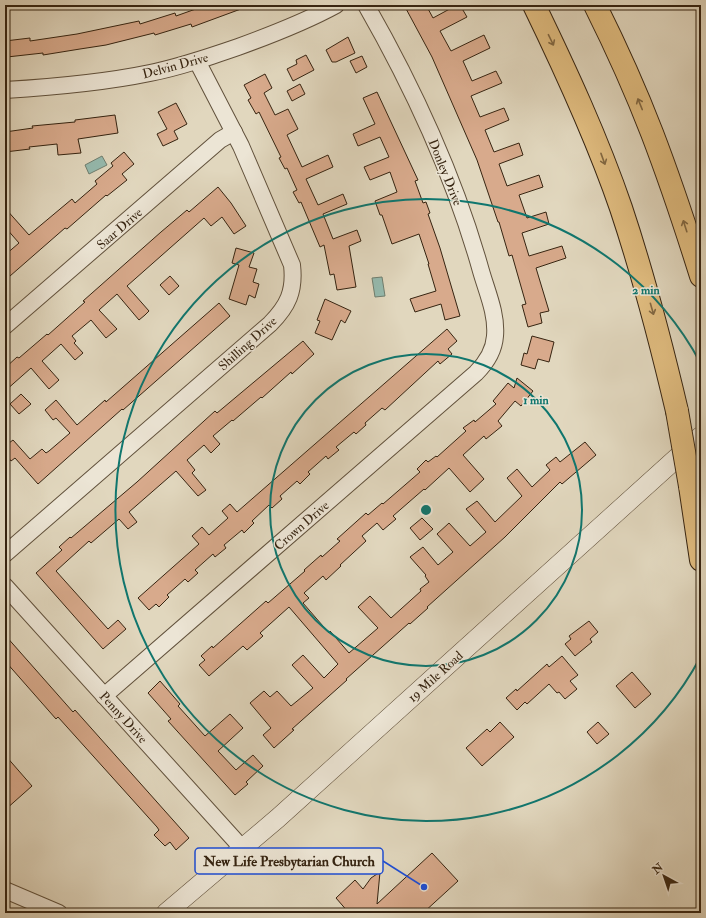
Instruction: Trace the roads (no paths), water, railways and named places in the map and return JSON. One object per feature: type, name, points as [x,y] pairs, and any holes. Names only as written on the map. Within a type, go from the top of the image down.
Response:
[{"type":"highway","points":[[534,5],[596,140],[640,268],[655,320],[677,411],[701,560]]},
{"type":"highway","points":[[595,5],[631,82],[651,132],[671,184],[701,276]]},
{"type":"street","name":"Delvin Drive","points":[[5,90],[105,81],[151,73],[197,61],[275,33],[336,5]]},
{"type":"street","name":"Donley Drive","points":[[366,5],[388,44],[414,96],[456,195],[476,254],[494,318],[495,336],[492,350]]},
{"type":"street","name":"Shilling Drive","points":[[5,554],[270,324],[280,314],[286,304],[294,280],[292,265],[284,243],[234,132],[197,61]]},
{"type":"street","name":"Saar Drive","points":[[5,326],[214,145],[234,132]]},
{"type":"street","name":"Crown Drive","points":[[104,696],[476,373],[488,358],[492,350]]},
{"type":"street","name":"19 Mile Road","points":[[166,913],[278,818],[701,436]]},
{"type":"street","name":"Penny Drive","points":[[5,586],[242,848]]},
{"type":"street","points":[[5,890],[59,913]]},
{"type":"water","points":[[102,156],[107,165],[89,174],[85,165]]},
{"type":"water","points":[[382,277],[385,296],[375,297],[372,278]]},
{"type":"place","name":"New Life Presbytarian Church","points":[[424,887]]}]
